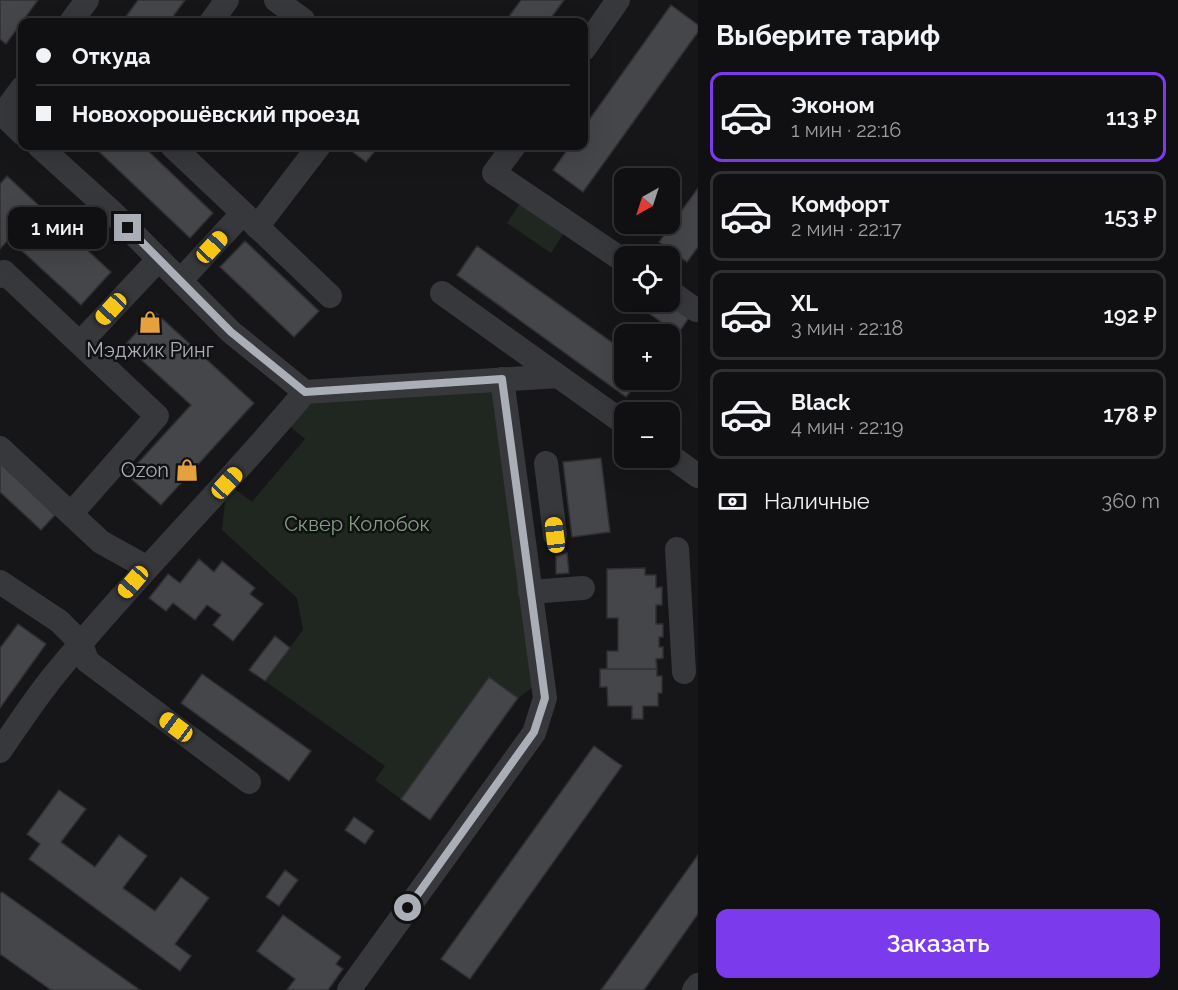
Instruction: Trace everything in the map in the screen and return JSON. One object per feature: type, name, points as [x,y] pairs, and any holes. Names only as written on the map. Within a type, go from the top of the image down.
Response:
[{"type":"street","points":[[74,18],[87,0]]},
{"type":"street","points":[[214,18],[227,0]]},
{"type":"street","points":[[276,0],[300,18]]},
{"type":"street","points":[[588,43],[618,0]]},
{"type":"street","points":[[18,93],[1,113],[18,129]]},
{"type":"street","points":[[43,150],[113,213],[231,332],[305,392],[558,376]]},
{"type":"street","points":[[176,150],[330,296]]},
{"type":"street","points":[[181,280],[250,220],[315,150]]},
{"type":"street","points":[[511,150],[494,173],[614,254]]},
{"type":"street","points":[[80,343],[159,259]]},
{"type":"street","points":[[0,276],[4,272],[157,416],[71,514]]},
{"type":"street","points":[[442,293],[614,416]]},
{"type":"street","points":[[680,298],[697,309]]},
{"type":"street","points":[[349,990],[534,732],[545,698],[502,379]]},
{"type":"street","points":[[0,751],[54,675],[81,643],[146,567],[241,468],[305,392]]},
{"type":"street","points":[[0,448],[101,542],[146,567]]},
{"type":"street","points":[[546,463],[555,535]]},
{"type":"street","points":[[680,463],[698,476]]},
{"type":"street","points":[[519,504],[551,501]]},
{"type":"street","points":[[677,549],[684,672]]},
{"type":"street","points":[[0,582],[59,621],[81,643],[87,661],[249,782]]},
{"type":"street","points":[[530,592],[583,588]]},
{"type":"street","points":[[694,990],[698,985]]},
{"type":"green space","points":[[522,200],[566,230],[551,253],[507,223]]},
{"type":"green space","name":"Сквер Колобок","points":[[502,379],[532,688],[518,698],[488,677],[401,799],[375,780],[385,766],[265,681],[303,630],[297,598],[222,530],[227,483],[252,502],[305,439],[282,420],[305,392]]},
{"type":"building","points":[[0,0],[38,0],[25,18],[18,18],[18,28],[6,44],[0,39]]},
{"type":"building","points":[[138,0],[185,0],[172,18],[125,18]]},
{"type":"building","points":[[521,0],[564,0],[551,18],[508,18]]},
{"type":"building","points":[[671,5],[698,25],[698,32],[583,192],[553,170],[567,150],[588,150],[588,121]]},
{"type":"building","points":[[97,150],[147,150],[213,213],[190,238]]},
{"type":"building","points":[[350,150],[376,150],[366,162]]},
{"type":"building","points":[[7,176],[111,272],[81,305],[9,239],[0,249],[0,184]]},
{"type":"building","points":[[698,188],[698,247],[687,262],[680,257],[680,246],[665,246],[659,242],[665,234],[680,234],[680,213]]},
{"type":"building","points":[[245,241],[319,311],[294,337],[220,267]]},
{"type":"building","points":[[477,246],[614,344],[614,388],[457,275]]},
{"type":"building","points":[[680,309],[690,316],[680,331],[680,324],[664,324],[647,312],[680,312]]},
{"type":"building","points":[[155,312],[254,403],[161,505],[127,475],[191,405],[125,345]]},
{"type":"building","points":[[616,390],[631,390],[626,397]]},
{"type":"building","points":[[601,458],[610,532],[572,537],[563,462]]},
{"type":"building","points":[[0,463],[55,515],[41,530],[0,492]]},
{"type":"building","points":[[567,553],[569,573],[556,574],[556,556]]},
{"type":"building","points":[[199,559],[214,572],[222,561],[255,588],[250,594],[263,604],[233,641],[213,625],[221,615],[207,605],[195,620],[173,603],[166,611],[149,598],[168,574],[180,583]]},
{"type":"building","points":[[645,568],[645,575],[656,575],[656,588],[662,587],[662,605],[656,605],[656,624],[663,624],[663,637],[659,637],[659,647],[663,647],[663,658],[656,659],[657,676],[662,676],[662,693],[658,693],[658,706],[643,706],[643,719],[632,719],[632,706],[608,706],[607,687],[600,687],[600,669],[607,669],[607,651],[618,651],[618,618],[607,618],[607,569]]},
{"type":"building","points":[[645,568],[645,575],[656,575],[656,588],[662,587],[662,605],[656,605],[656,624],[663,624],[663,637],[659,637],[659,647],[663,647],[663,658],[656,659],[657,669],[607,669],[607,651],[618,651],[618,618],[607,618],[607,569]]},
{"type":"building","points":[[18,624],[46,644],[0,708],[0,648]]},
{"type":"building","points":[[275,636],[290,648],[265,681],[249,670]]},
{"type":"building","points":[[600,669],[657,669],[657,676],[662,676],[662,693],[658,693],[658,706],[643,706],[643,719],[632,719],[632,706],[608,706],[607,687],[600,687]]},
{"type":"building","points":[[202,674],[311,751],[289,781],[181,703]]},
{"type":"building","points":[[489,677],[518,698],[430,820],[401,799]]},
{"type":"building","points":[[594,746],[622,766],[470,979],[441,959]]},
{"type":"building","points":[[59,790],[86,809],[61,842],[95,867],[119,835],[147,856],[123,888],[155,911],[181,877],[209,898],[175,944],[191,956],[180,971],[29,859],[40,844],[27,834]]},
{"type":"building","points":[[354,817],[374,831],[365,844],[345,830]]},
{"type":"building","points":[[698,855],[698,914],[667,958],[644,990],[601,990]]},
{"type":"building","points":[[285,870],[298,880],[279,906],[266,897]]},
{"type":"building","points":[[2,892],[140,990],[51,990],[0,954],[0,894]]},
{"type":"building","points":[[283,915],[341,957],[336,964],[343,969],[328,990],[287,990],[295,979],[257,951]]},
{"type":"place","name":"Мэджик Ринг","points":[[150,322]]},
{"type":"place","name":"Ozon","points":[[187,470]]},
{"type":"route","points":[[128,228],[231,332],[305,392],[502,379],[545,698],[534,732],[408,908]]}]
